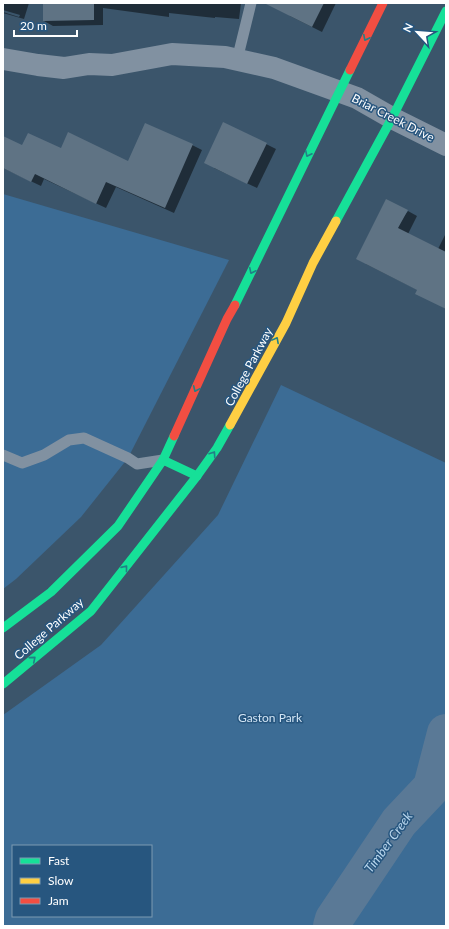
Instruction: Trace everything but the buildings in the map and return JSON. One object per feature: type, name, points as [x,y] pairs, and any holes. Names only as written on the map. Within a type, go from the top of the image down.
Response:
[{"type":"main road","points":[[3,628],[51,592],[118,526],[163,460],[227,319],[383,3]]},
{"type":"main road","name":"College Parkway","points":[[3,684],[91,611],[198,476],[217,448],[286,323],[313,263],[392,118],[446,11]]},
{"type":"main road","points":[[163,460],[198,476]]},
{"type":"street","name":"Briar Creek Drive","points":[[3,59],[64,68],[89,64],[112,65],[172,54],[225,57],[274,68],[357,98],[392,118],[446,145]]},
{"type":"lane","points":[[237,60],[252,3]]},
{"type":"lane","points":[[3,455],[22,464],[44,455],[69,440],[84,438],[128,458],[137,464],[163,460]]},
{"type":"green space","points":[[3,194],[229,260],[128,458],[81,517],[16,579],[3,589]]},
{"type":"green space","name":"Gaston Park","points":[[281,385],[446,463],[446,926],[3,926],[3,715],[101,645],[218,515]]},
{"type":"waterway","name":"Timber Creek","points":[[332,926],[334,919],[399,822],[432,787],[446,733]]},
{"type":"traffic: fast","points":[[336,221],[392,118],[446,11]]},
{"type":"traffic: fast","points":[[235,305],[350,70]]},
{"type":"traffic: fast","points":[[3,684],[91,611],[197,476],[217,448],[230,425]]},
{"type":"traffic: fast","points":[[3,628],[51,592],[118,526],[163,460],[174,436]]},
{"type":"traffic: fast","points":[[163,460],[197,476]]},
{"type":"traffic: slow","points":[[230,425],[286,323],[313,263],[336,221]]},
{"type":"traffic: jam","points":[[350,70],[383,3]]},
{"type":"traffic: jam","points":[[174,436],[227,319],[235,305]]}]
